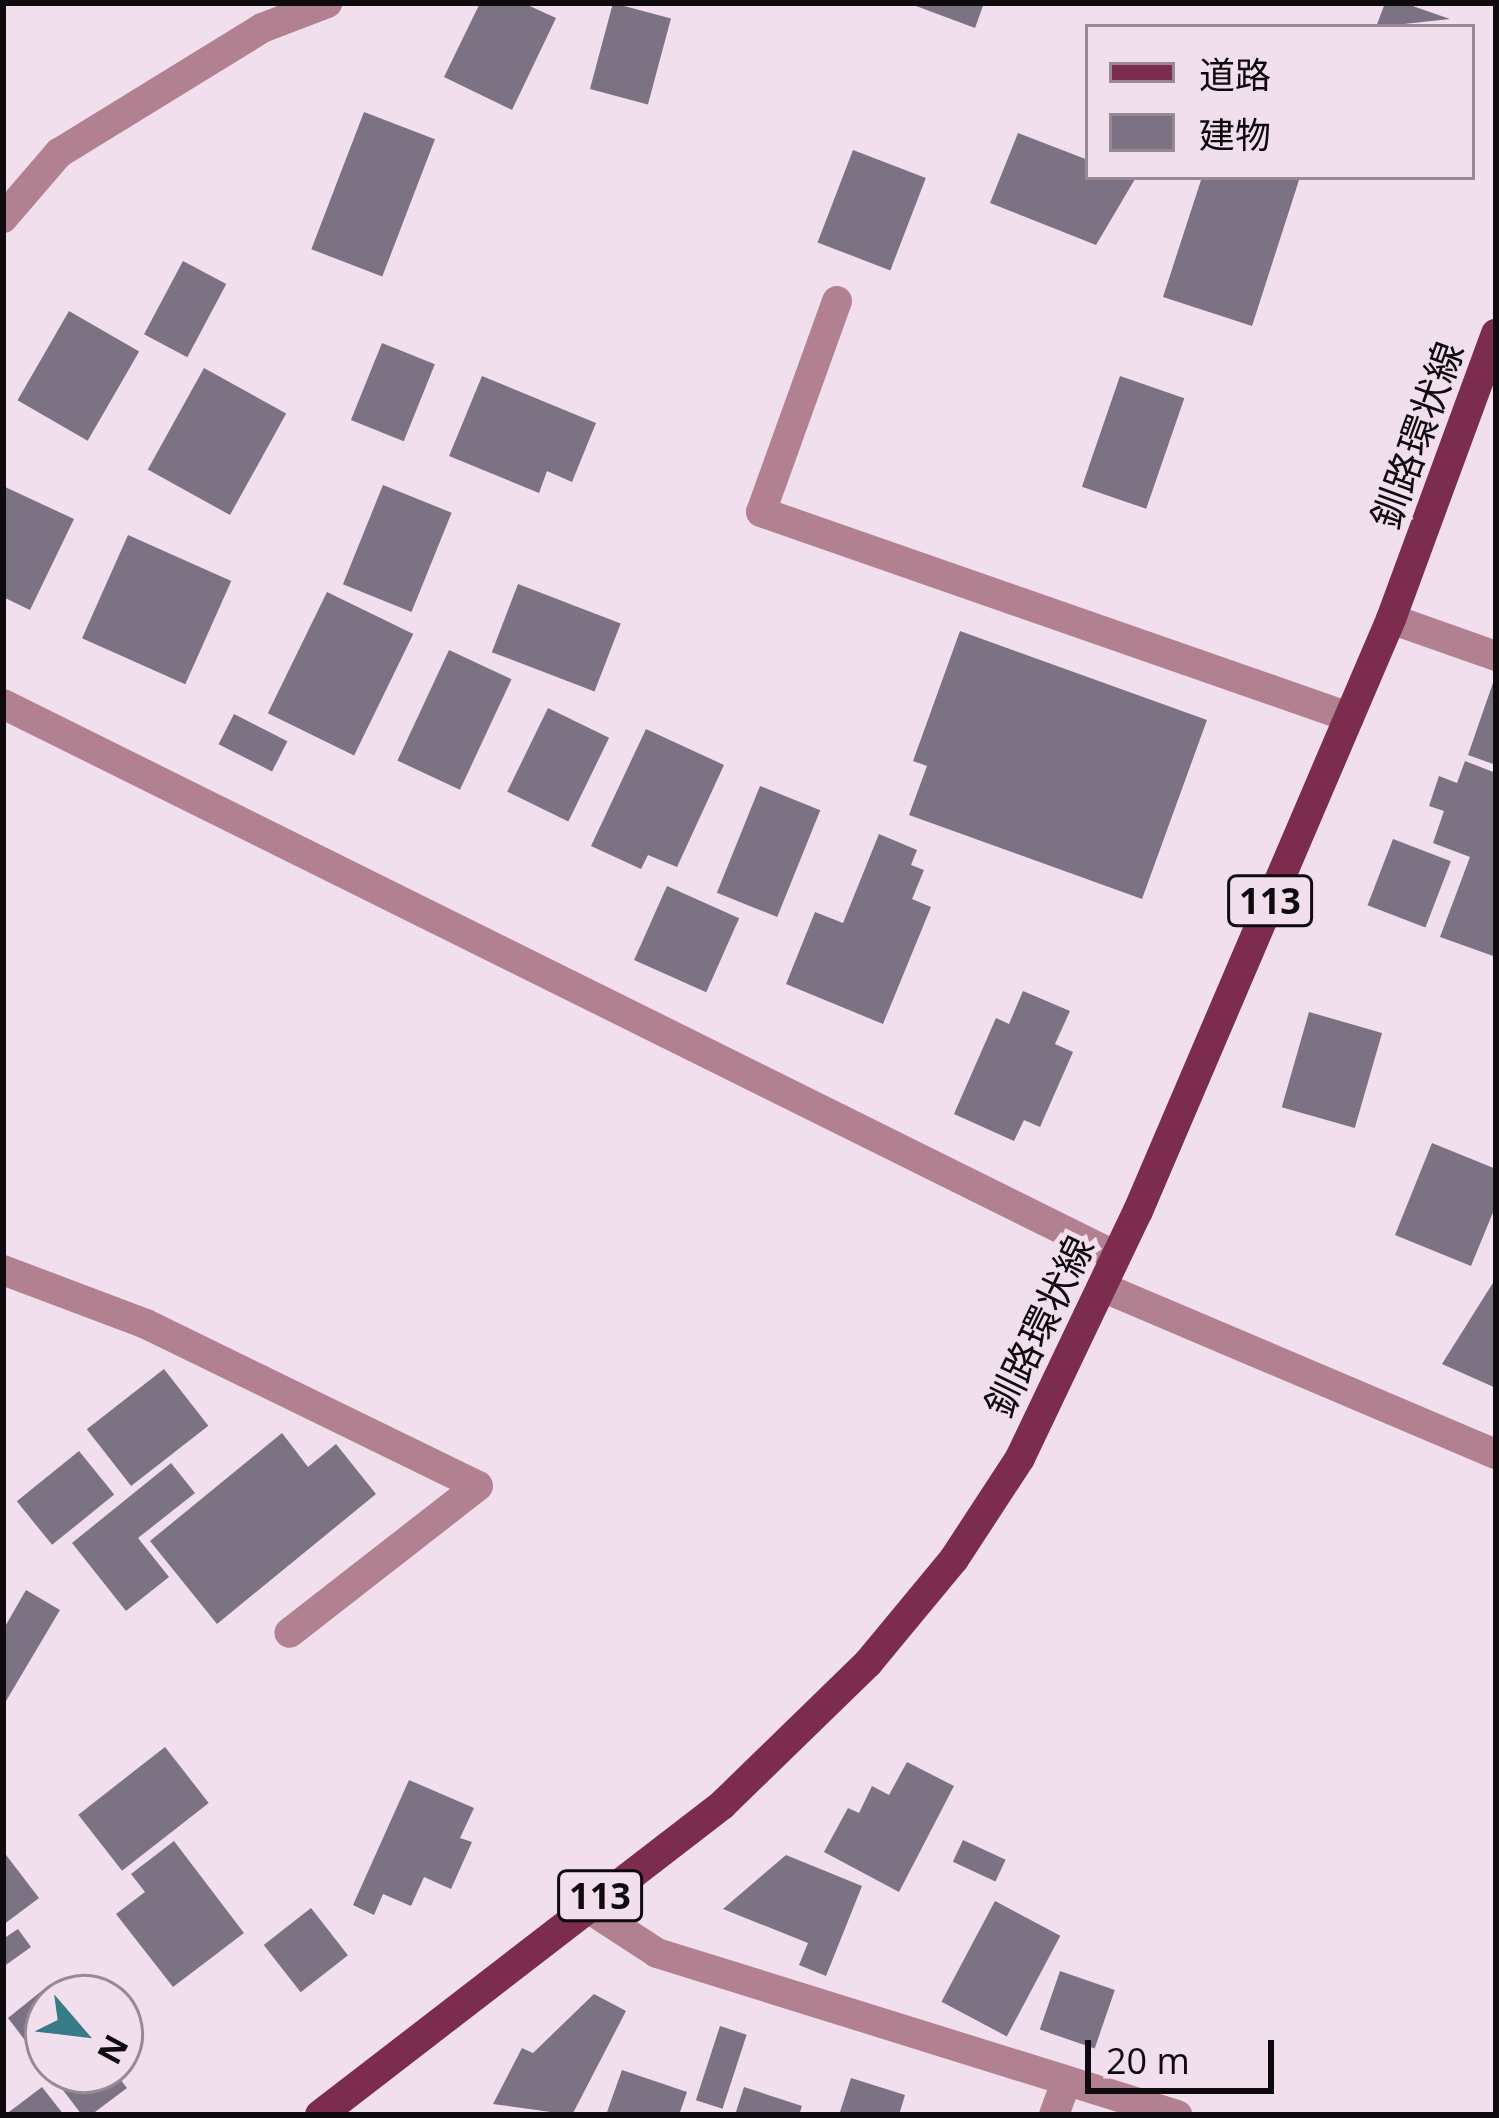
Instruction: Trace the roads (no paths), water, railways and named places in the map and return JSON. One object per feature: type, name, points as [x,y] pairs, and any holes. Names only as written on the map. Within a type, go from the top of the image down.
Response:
[{"type":"main road","name":"釧路環状線","points":[[320,2115],[585,1906],[722,1805],[868,1663],[1020,1458],[1116,1256],[1391,619],[1496,334]]},
{"type":"street","points":[[3,218],[59,154],[262,28],[327,3]]},
{"type":"street","points":[[837,301],[761,512],[1349,717]]},
{"type":"street","points":[[1391,619],[1496,656]]},
{"type":"street","points":[[3,704],[1116,1256]]},
{"type":"street","points":[[3,1270],[146,1324],[478,1486],[289,1633]]},
{"type":"street","points":[[1102,1287],[1496,1454]]},
{"type":"street","points":[[585,1906],[657,1953],[1065,2084],[1178,2115]]},
{"type":"street","points":[[1054,2115],[1065,2084]]}]
